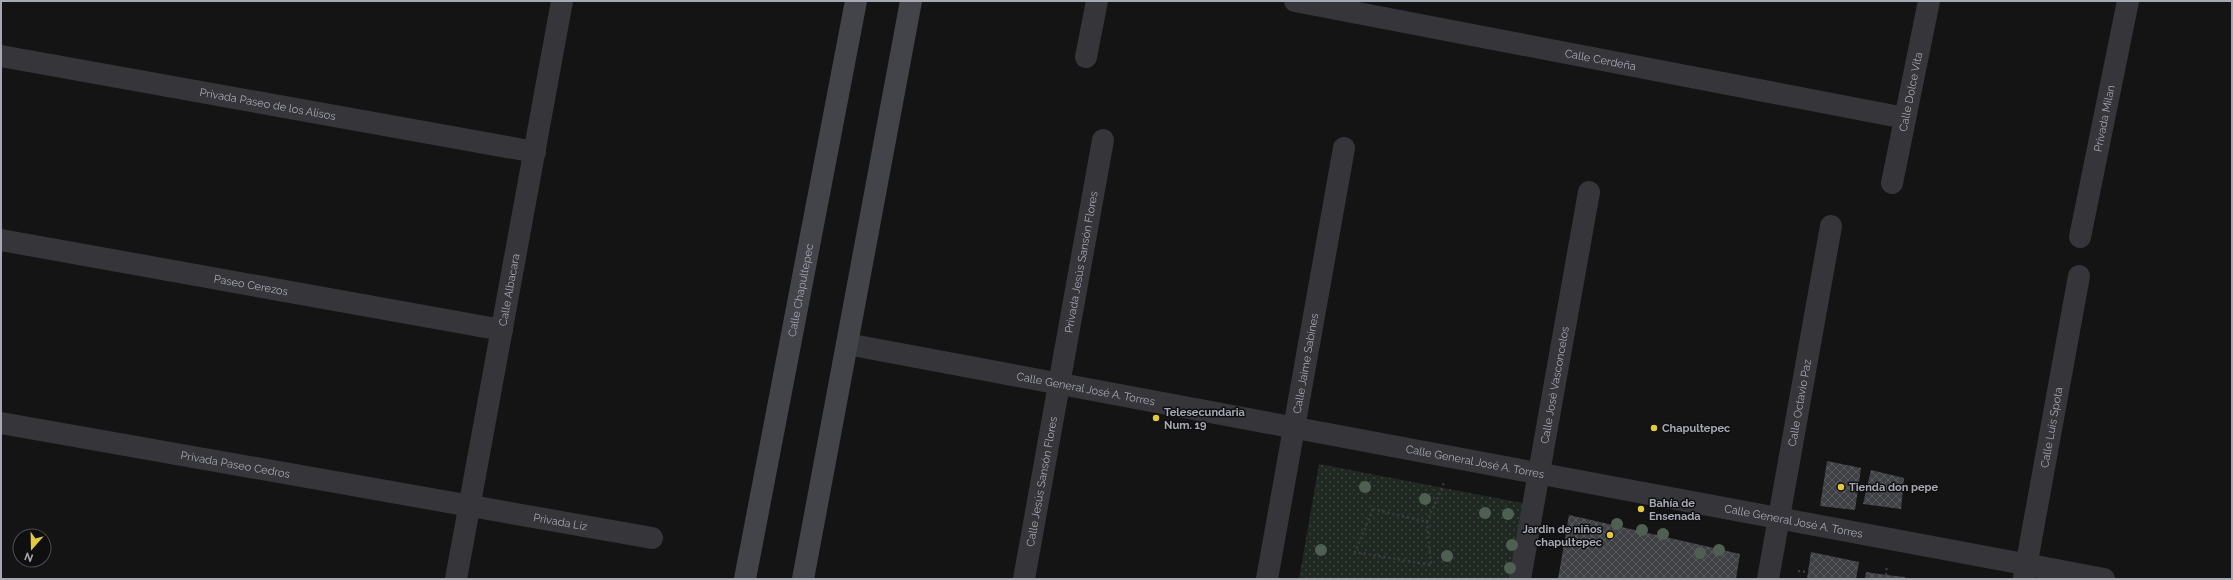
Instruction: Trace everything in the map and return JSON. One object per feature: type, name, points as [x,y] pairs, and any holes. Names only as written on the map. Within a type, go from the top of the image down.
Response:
[{"type":"main road","name":"Calle Chapultepec","points":[[745,579],[856,1]]},
{"type":"main road","points":[[803,579],[911,1]]},
{"type":"street","name":"Calle Albacara","points":[[456,579],[562,1]]},
{"type":"street","points":[[1086,57],[1097,1]]},
{"type":"street","name":"Calle Cerdeña","points":[[1295,1],[1905,118]]},
{"type":"street","name":"Calle Dolce Vita","points":[[1892,183],[1929,1]]},
{"type":"street","name":"Privada Milan","points":[[2080,236],[2128,1]]},
{"type":"street","name":"Privada Paseo de los Alisos","points":[[1,56],[535,152]]},
{"type":"street","name":"Privada Jesús Sansón Flores","points":[[1059,384],[1103,140]]},
{"type":"street","name":"Calle Jaime Sabines","points":[[1266,579],[1344,148]]},
{"type":"street","name":"Calle José Vasconcelos","points":[[1520,579],[1589,192]]},
{"type":"street","name":"Calle Octavio Paz","points":[[1768,579],[1831,226]]},
{"type":"street","name":"Paseo Cerezos","points":[[1,240],[502,330]]},
{"type":"street","name":"Calle Luis Spota","points":[[2025,572],[2079,276]]},
{"type":"street","name":"Calle General José A. Torres","points":[[847,344],[1779,518],[2025,572],[2104,579]]},
{"type":"street","name":"Calle Jesús Sansón Flores","points":[[1024,579],[1059,384]]},
{"type":"street","name":"Privada Paseo Cedros","points":[[1,423],[469,506]]},
{"type":"street","name":"Privada Liz","points":[[469,506],[652,538]]},
{"type":"path","points":[[1427,522],[1373,509],[1355,552],[1431,565],[1427,522],[1455,458]]},
{"type":"shaded area","points":[[1319,464],[1533,505],[1518,579],[1299,579]]},
{"type":"building","name":"Tienda don pepe","points":[[1827,461],[1861,468],[1855,510],[1820,506]]},
{"type":"building","points":[[1871,470],[1904,478],[1901,509],[1863,504]]},
{"type":"building","name":"Jardin de niños chapultepec","points":[[1569,515],[1740,554],[1736,579],[1558,579]]},
{"type":"building","points":[[1811,552],[1859,562],[1856,579],[1807,579]]},
{"type":"building","points":[[1866,572],[1905,577],[1905,579],[1865,579]]},
{"type":"place","name":"Telesecundaria Num. 19","points":[[1156,418]]},
{"type":"place","name":"Chapultepec","points":[[1654,428]]},
{"type":"place","name":"Tienda don pepe","points":[[1841,487]]},
{"type":"place","name":"Bahía de Ensenada","points":[[1641,509]]},
{"type":"place","name":"Jardin de niños chapultepec","points":[[1610,535]]}]
